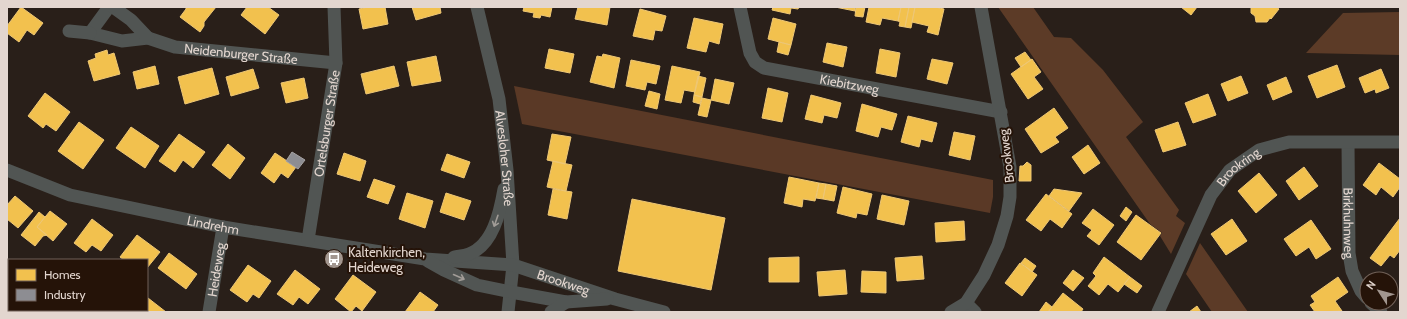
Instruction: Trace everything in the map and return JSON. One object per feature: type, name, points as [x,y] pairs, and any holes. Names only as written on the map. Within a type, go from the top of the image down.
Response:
[{"type":"street","points":[[90,33],[109,7]]},
{"type":"street","name":"Neidenburger Straße","points":[[113,7],[131,20],[148,38]]},
{"type":"street","name":"Ortelsburger Straße","points":[[308,240],[336,63],[334,7]]},
{"type":"street","name":"Alvesloher Straße","points":[[477,7],[499,99],[507,170],[513,264],[508,312]]},
{"type":"street","name":"Kiebitzweg","points":[[740,7],[750,53],[755,62],[764,68],[1001,112]]},
{"type":"street","name":"Brookweg","points":[[951,312],[971,308],[998,245],[1007,216],[1010,197],[1010,167],[981,7]]},
{"type":"street","name":"Neidenburger Straße","points":[[69,31],[90,33],[122,40],[148,38],[175,48],[336,63]]},
{"type":"street","name":"Brookring","points":[[1158,312],[1211,195],[1230,170],[1260,150],[1290,142],[1400,142]]},
{"type":"street","name":"Birkhuhnweg","points":[[1348,143],[1349,253],[1352,271],[1359,287]]},
{"type":"street","name":"Lindrehm","points":[[7,170],[70,195],[223,227],[431,259],[513,264]]},
{"type":"street","points":[[431,259],[470,254],[486,241],[494,227],[502,201],[507,170]]},
{"type":"street","name":"Heideweg","points":[[209,312],[223,227]]},
{"type":"street","name":"Lindrehm","points":[[431,259],[444,270],[477,285],[511,292]]},
{"type":"street","name":"Brookweg","points":[[513,264],[615,299],[664,312]]},
{"type":"street","name":"Brookweg","points":[[511,292],[566,302],[615,299]]},
{"type":"street","points":[[551,312],[566,302]]},
{"type":"shaded area","points":[[998,7],[1033,7],[1054,37],[1071,38],[1103,70],[1143,122],[1126,137],[1179,210],[1176,216],[1185,223],[1171,254],[1160,236],[1162,233],[1150,224]]},
{"type":"shaded area","points":[[1400,12],[1400,55],[1306,53],[1343,13]]},
{"type":"shaded area","points":[[514,86],[993,180],[993,197],[990,213],[522,124]]},
{"type":"shaded area","points":[[1200,243],[1248,312],[1212,312],[1186,274]]},
{"type":"building: Homes","points":[[21,7],[43,23],[34,35],[27,30],[19,42],[7,33],[7,26]]},
{"type":"building: Homes","points":[[186,7],[216,7],[204,22],[204,26],[200,32],[180,17]]},
{"type":"building: Homes","points":[[247,7],[268,7],[279,15],[265,34],[241,15]]},
{"type":"building: Homes","points":[[368,7],[385,7],[388,24],[363,29],[359,9]]},
{"type":"building: Homes","points":[[412,7],[440,7],[441,13],[416,20]]},
{"type":"building: Homes","points":[[524,7],[552,7],[550,17],[541,15],[540,18],[533,17],[534,13],[523,11]]},
{"type":"building: Homes","points":[[578,7],[610,7],[607,25],[575,19]]},
{"type":"building: Homes","points":[[773,7],[799,7],[798,9],[791,8],[790,14],[772,10]]},
{"type":"building: Homes","points":[[835,7],[855,7],[855,11]]},
{"type":"building: Homes","points":[[856,7],[865,7],[863,17],[855,16]]},
{"type":"building: Homes","points":[[869,7],[901,7],[898,21],[882,18],[880,25],[866,22]]},
{"type":"building: Homes","points":[[901,7],[909,7],[905,27],[899,26],[900,22],[898,21]]},
{"type":"building: Homes","points":[[909,7],[915,7],[911,28],[905,27]]},
{"type":"building: Homes","points":[[915,7],[935,7],[944,9],[938,35],[927,32],[929,26],[912,22]]},
{"type":"building: Homes","points":[[1181,7],[1197,7],[1191,15]]},
{"type":"building: Homes","points":[[1251,7],[1276,7],[1279,9],[1267,22],[1256,22],[1255,16],[1251,13]]},
{"type":"building: Homes","points":[[640,9],[666,16],[662,31],[655,30],[653,40],[633,36]]},
{"type":"building: Homes","points":[[694,18],[723,24],[719,44],[709,41],[706,52],[687,48]]},
{"type":"building: Homes","points":[[773,18],[796,24],[791,45],[768,39]]},
{"type":"building: Homes","points":[[779,42],[791,45],[788,55],[777,52]]},
{"type":"building: Homes","points":[[827,43],[847,47],[843,67],[823,62]]},
{"type":"building: Homes","points":[[549,49],[574,54],[570,73],[545,68]]},
{"type":"building: Homes","points":[[880,49],[900,53],[896,77],[876,73]]},
{"type":"building: Homes","points":[[107,50],[108,55],[114,53],[120,74],[94,81],[88,61],[96,58],[95,54]]},
{"type":"building: Homes","points":[[1025,52],[1031,60],[1021,67],[1015,58]]},
{"type":"building: Homes","points":[[603,54],[620,58],[614,88],[590,82],[597,56],[602,57]]},
{"type":"building: Homes","points":[[436,56],[441,81],[412,86],[407,62]]},
{"type":"building: Homes","points":[[932,59],[953,63],[947,84],[927,79]]},
{"type":"building: Homes","points":[[1032,59],[1041,72],[1034,77],[1043,89],[1028,99],[1011,74]]},
{"type":"building: Homes","points":[[631,60],[660,66],[656,84],[647,82],[645,90],[626,86]]},
{"type":"building: Homes","points":[[1337,65],[1345,87],[1317,98],[1308,76]]},
{"type":"building: Homes","points":[[155,66],[159,84],[137,89],[133,72]]},
{"type":"building: Homes","points":[[394,66],[399,86],[366,94],[361,74]]},
{"type":"building: Homes","points":[[672,66],[700,72],[695,92],[684,90],[681,103],[665,100]]},
{"type":"building: Homes","points":[[212,68],[219,94],[185,104],[178,77]]},
{"type":"building: Homes","points":[[253,69],[259,88],[231,96],[226,77]]},
{"type":"building: Homes","points":[[1381,69],[1389,88],[1376,93],[1375,89],[1365,93],[1359,78]]},
{"type":"building: Homes","points":[[698,76],[706,78],[702,97],[694,95]]},
{"type":"building: Homes","points":[[1241,76],[1248,93],[1228,101],[1221,84]]},
{"type":"building: Homes","points":[[1286,77],[1292,92],[1273,100],[1267,85]]},
{"type":"building: Homes","points":[[304,78],[308,98],[286,103],[281,83]]},
{"type":"building: Homes","points":[[715,79],[734,83],[729,104],[711,100]]},
{"type":"building: Homes","points":[[768,88],[788,93],[782,122],[762,118]]},
{"type":"building: Homes","points":[[649,91],[660,94],[657,109],[645,106]]},
{"type":"building: Homes","points":[[45,93],[70,112],[56,131],[46,124],[43,128],[28,116]]},
{"type":"building: Homes","points":[[1208,94],[1216,115],[1193,123],[1185,103]]},
{"type":"building: Homes","points":[[694,95],[702,97],[700,104],[693,102]]},
{"type":"building: Homes","points":[[811,95],[841,103],[837,118],[824,115],[822,123],[805,119]]},
{"type":"building: Homes","points":[[702,98],[711,100],[707,117],[698,115]]},
{"type":"building: Homes","points":[[862,104],[897,114],[892,130],[881,127],[878,137],[856,131]]},
{"type":"building: Homes","points":[[1054,108],[1068,128],[1055,137],[1059,142],[1041,153],[1025,129]]},
{"type":"building: Homes","points":[[908,116],[937,123],[932,142],[921,139],[919,147],[901,142]]},
{"type":"building: Homes","points":[[79,122],[104,140],[83,169],[58,151]]},
{"type":"building: Homes","points":[[1178,122],[1186,145],[1163,152],[1155,130]]},
{"type":"building: Homes","points":[[131,127],[159,146],[145,168],[116,148]]},
{"type":"building: Homes","points":[[954,132],[975,136],[970,160],[949,155]]},
{"type":"building: Homes","points":[[179,134],[205,152],[193,168],[183,160],[175,172],[159,161]]},
{"type":"building: Homes","points":[[552,134],[571,137],[565,164],[547,160]]},
{"type":"building: Homes","points":[[228,144],[245,158],[230,179],[212,165]]},
{"type":"building: Homes","points":[[1088,145],[1100,163],[1084,174],[1072,157]]},
{"type":"building: Homes","points":[[275,153],[296,167],[288,178],[281,173],[274,183],[261,173]]},
{"type":"building: Homes","points":[[344,153],[366,161],[360,181],[337,174]]},
{"type":"building: Homes","points":[[447,154],[470,162],[464,178],[441,170]]},
{"type":"building: Homes","points":[[553,161],[572,165],[566,191],[547,187]]},
{"type":"building: Homes","points":[[1027,162],[1031,165],[1031,181],[1019,181],[1020,166],[1023,166]]},
{"type":"building: Homes","points":[[1379,163],[1400,179],[1400,187],[1393,197],[1381,187],[1376,195],[1363,185]]},
{"type":"building: Homes","points":[[1304,167],[1318,186],[1299,200],[1286,181]]},
{"type":"building: Homes","points":[[1259,173],[1277,195],[1256,213],[1238,191]]},
{"type":"building: Homes","points":[[789,177],[819,183],[815,201],[803,199],[802,207],[784,203]]},
{"type":"building: Homes","points":[[374,179],[395,186],[388,204],[367,197]]},
{"type":"building: Homes","points":[[819,183],[826,184],[823,199],[816,198]]},
{"type":"building: Homes","points":[[826,184],[837,186],[834,201],[823,199]]},
{"type":"building: Homes","points":[[843,187],[872,194],[867,215],[857,213],[856,218],[837,213]]},
{"type":"building: Homes","points":[[553,189],[572,192],[567,219],[548,215]]},
{"type":"building: Homes","points":[[1054,189],[1082,193],[1069,211],[1049,196]]},
{"type":"building: Homes","points":[[407,193],[433,201],[425,228],[399,219]]},
{"type":"building: Homes","points":[[446,193],[471,201],[464,220],[440,212]]},
{"type":"building: Homes","points":[[1046,194],[1072,214],[1062,228],[1050,219],[1041,231],[1026,220]]},
{"type":"building: Homes","points":[[882,195],[909,201],[904,225],[877,219]]},
{"type":"building: Homes","points":[[15,196],[33,211],[18,228],[7,219],[7,205]]},
{"type":"building: Homes","points":[[632,199],[725,218],[711,290],[618,271]]},
{"type":"building: Homes","points":[[1126,207],[1132,212],[1126,221],[1120,216]]},
{"type":"building: Homes","points":[[1093,209],[1114,225],[1099,245],[1087,236],[1092,230],[1082,223]]},
{"type":"building: Homes","points":[[50,211],[67,224],[53,241],[37,227]]},
{"type":"building: Homes","points":[[39,212],[45,217],[37,227],[47,235],[43,236],[35,246],[21,235]]},
{"type":"building: Homes","points":[[1136,215],[1161,233],[1141,260],[1117,242]]},
{"type":"building: Homes","points":[[1400,218],[1400,250],[1394,258],[1390,255],[1381,266],[1370,258]]},
{"type":"building: Homes","points":[[92,219],[113,235],[101,251],[92,245],[86,252],[74,243]]},
{"type":"building: Homes","points":[[1232,219],[1247,241],[1226,255],[1211,234]]},
{"type":"building: Homes","points":[[1311,220],[1331,249],[1316,259],[1309,247],[1296,256],[1284,239]]},
{"type":"building: Homes","points":[[964,221],[965,240],[936,242],[935,223]]},
{"type":"building: Homes","points":[[137,235],[160,252],[148,267],[148,259],[123,259],[120,257]]},
{"type":"building: Homes","points":[[169,253],[197,274],[186,289],[158,268]]},
{"type":"building: Homes","points":[[922,256],[924,279],[897,281],[895,258]]},
{"type":"building: Homes","points":[[799,257],[799,282],[769,282],[769,258]]},
{"type":"building: Homes","points":[[1104,257],[1130,277],[1118,292],[1108,284],[1099,295],[1088,286],[1096,276],[1093,273]]},
{"type":"building: Homes","points":[[1025,258],[1036,266],[1032,272],[1021,263]]},
{"type":"building: Homes","points":[[1020,263],[1037,275],[1022,296],[1005,283]]},
{"type":"building: Homes","points":[[248,265],[271,281],[259,298],[253,294],[247,302],[230,290]]},
{"type":"building: Homes","points":[[7,269],[8,299],[7,298]]},
{"type":"building: Homes","points":[[295,270],[320,289],[308,304],[299,297],[293,305],[277,294]]},
{"type":"building: Homes","points":[[845,270],[847,294],[819,296],[817,272]]},
{"type":"building: Homes","points":[[1073,270],[1084,278],[1073,291],[1063,283]]},
{"type":"building: Homes","points":[[862,271],[886,272],[886,293],[861,292]]},
{"type":"building: Homes","points":[[353,275],[376,292],[362,311],[356,306],[351,312],[335,299]]},
{"type":"building: Homes","points":[[1130,277],[1142,286],[1137,293],[1124,284]]},
{"type":"building: Homes","points":[[1338,277],[1348,292],[1335,301],[1342,311],[1315,312],[1310,305],[1315,302],[1311,296]]},
{"type":"building: Homes","points":[[420,292],[438,305],[433,312],[405,312]]},
{"type":"building: Homes","points":[[1063,293],[1083,309],[1081,312],[1048,312]]},
{"type":"building: Homes","points":[[148,298],[166,312],[137,312],[148,311]]},
{"type":"building: Homes","points":[[1046,302],[1052,307],[1048,312],[1039,312]]},
{"type":"building: Homes","points":[[1197,306],[1201,312],[1189,312]]},
{"type":"building: Homes","points":[[32,311],[66,311],[66,312],[31,312]]},
{"type":"building: Industry","points":[[292,152],[305,160],[298,169],[286,161]]},
{"type":"place","name":"Kaltenkirchen, Heideweg","points":[[334,259]]}]
